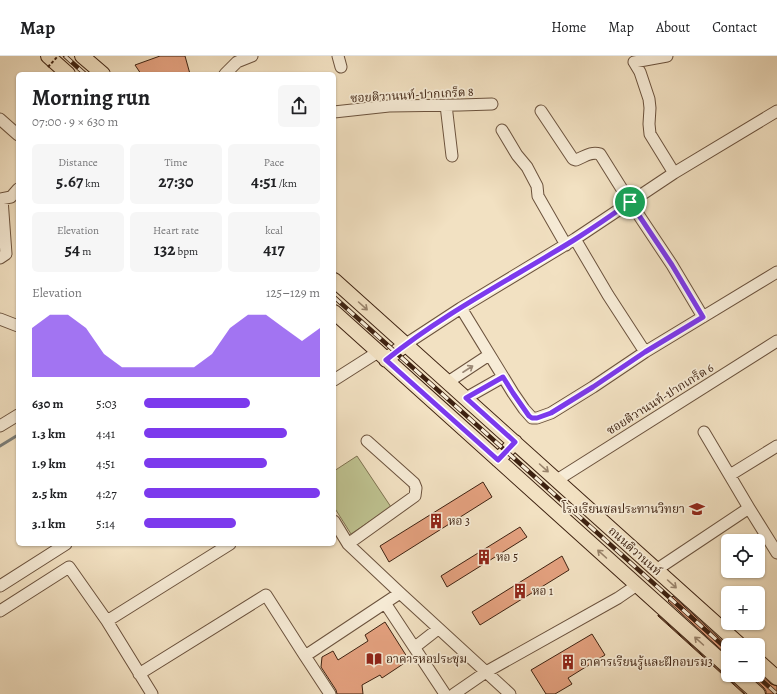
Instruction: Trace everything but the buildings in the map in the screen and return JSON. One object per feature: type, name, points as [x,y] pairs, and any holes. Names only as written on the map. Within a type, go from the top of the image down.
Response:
[{"type":"main road","points":[[83,56],[101,72]]},
{"type":"main road","points":[[48,61],[65,72]]},
{"type":"main road","name":"ถนนติวานนท์","points":[[336,282],[732,638]]},
{"type":"main road","name":"ถนนติวานนท์","points":[[336,318],[382,356],[721,661]]},
{"type":"main road","points":[[382,356],[406,344]]},
{"type":"main road","points":[[498,460],[515,442]]},
{"type":"main road","points":[[765,667],[777,678]]},
{"type":"main road","points":[[745,682],[758,694]]},
{"type":"street","points":[[227,72],[236,62],[252,56]]},
{"type":"street","points":[[338,56],[341,67]]},
{"type":"street","points":[[667,56],[634,62],[640,72],[649,99],[650,134],[674,173]]},
{"type":"street","name":"ซอยติวานนท์-ปากเกร็ด 8","points":[[336,112],[389,106],[492,104]]},
{"type":"street","points":[[446,105],[452,156]]},
{"type":"street","points":[[540,111],[573,159],[576,160],[591,153],[600,154],[672,265],[703,317]]},
{"type":"street","points":[[406,344],[461,308],[571,242],[674,173],[777,111]]},
{"type":"street","points":[[0,119],[16,133]]},
{"type":"street","points":[[502,130],[517,155],[527,167],[537,186],[538,196],[608,295],[645,352]]},
{"type":"street","points":[[0,258],[6,254],[1,199],[11,197],[16,191]]},
{"type":"street","points":[[461,308],[513,393],[529,416],[532,418],[537,418],[551,413],[645,352],[777,272]]},
{"type":"street","points":[[0,319],[16,325]]},
{"type":"street","name":"ซอยติวานนท์-ปากเกร็ด 6","points":[[557,480],[777,341]]},
{"type":"street","points":[[448,382],[489,355]]},
{"type":"street","points":[[336,379],[382,356]]},
{"type":"street","points":[[466,398],[503,377]]},
{"type":"street","points":[[0,426],[16,416]]},
{"type":"street","points":[[704,432],[777,553]]},
{"type":"street","points":[[348,544],[415,496],[416,488],[414,483],[366,441]]},
{"type":"street","points":[[730,476],[777,446]]},
{"type":"street","points":[[656,570],[749,508]]},
{"type":"street","points":[[336,524],[348,544],[400,594],[510,694]]},
{"type":"street","points":[[0,586],[63,546]]},
{"type":"street","points":[[107,621],[213,548]]},
{"type":"street","points":[[0,611],[69,567],[107,621],[152,694]]},
{"type":"street","points":[[454,694],[486,672],[618,598],[637,585]]},
{"type":"street","points":[[305,656],[400,594]]},
{"type":"street","points":[[139,674],[266,595],[330,694]]},
{"type":"street","points":[[385,603],[445,694]]},
{"type":"street","points":[[415,647],[438,629]]},
{"type":"path","points":[[48,61],[58,56]]},
{"type":"green space","points":[[357,456],[391,507],[351,534],[336,510],[336,470]]},
{"type":"waterway","points":[[0,446],[16,436]]},
{"type":"railway","points":[[65,56],[83,72]]},
{"type":"railway","points":[[336,299],[721,644]]},
{"type":"railway","points":[[764,682],[777,694]]},
{"type":"place","name":"โรงเรียนชลประทานวิทยา","points":[[697,509]]},
{"type":"place","name":"หอ 3","points":[[436,521]]},
{"type":"place","name":"หอ 5","points":[[484,557]]},
{"type":"place","name":"หอ 1","points":[[520,591]]},
{"type":"place","name":"อาคารหอประชุม","points":[[374,659]]},
{"type":"place","name":"อาคารเรียนรู้และฝึกอบรม3","points":[[568,662]]},
{"type":"route","points":[[630,202],[672,265],[703,317],[645,352],[551,413],[537,418],[532,418],[529,416],[503,377],[466,398],[515,442],[498,460],[386,360],[406,344],[461,308],[575,239],[630,202]]}]
